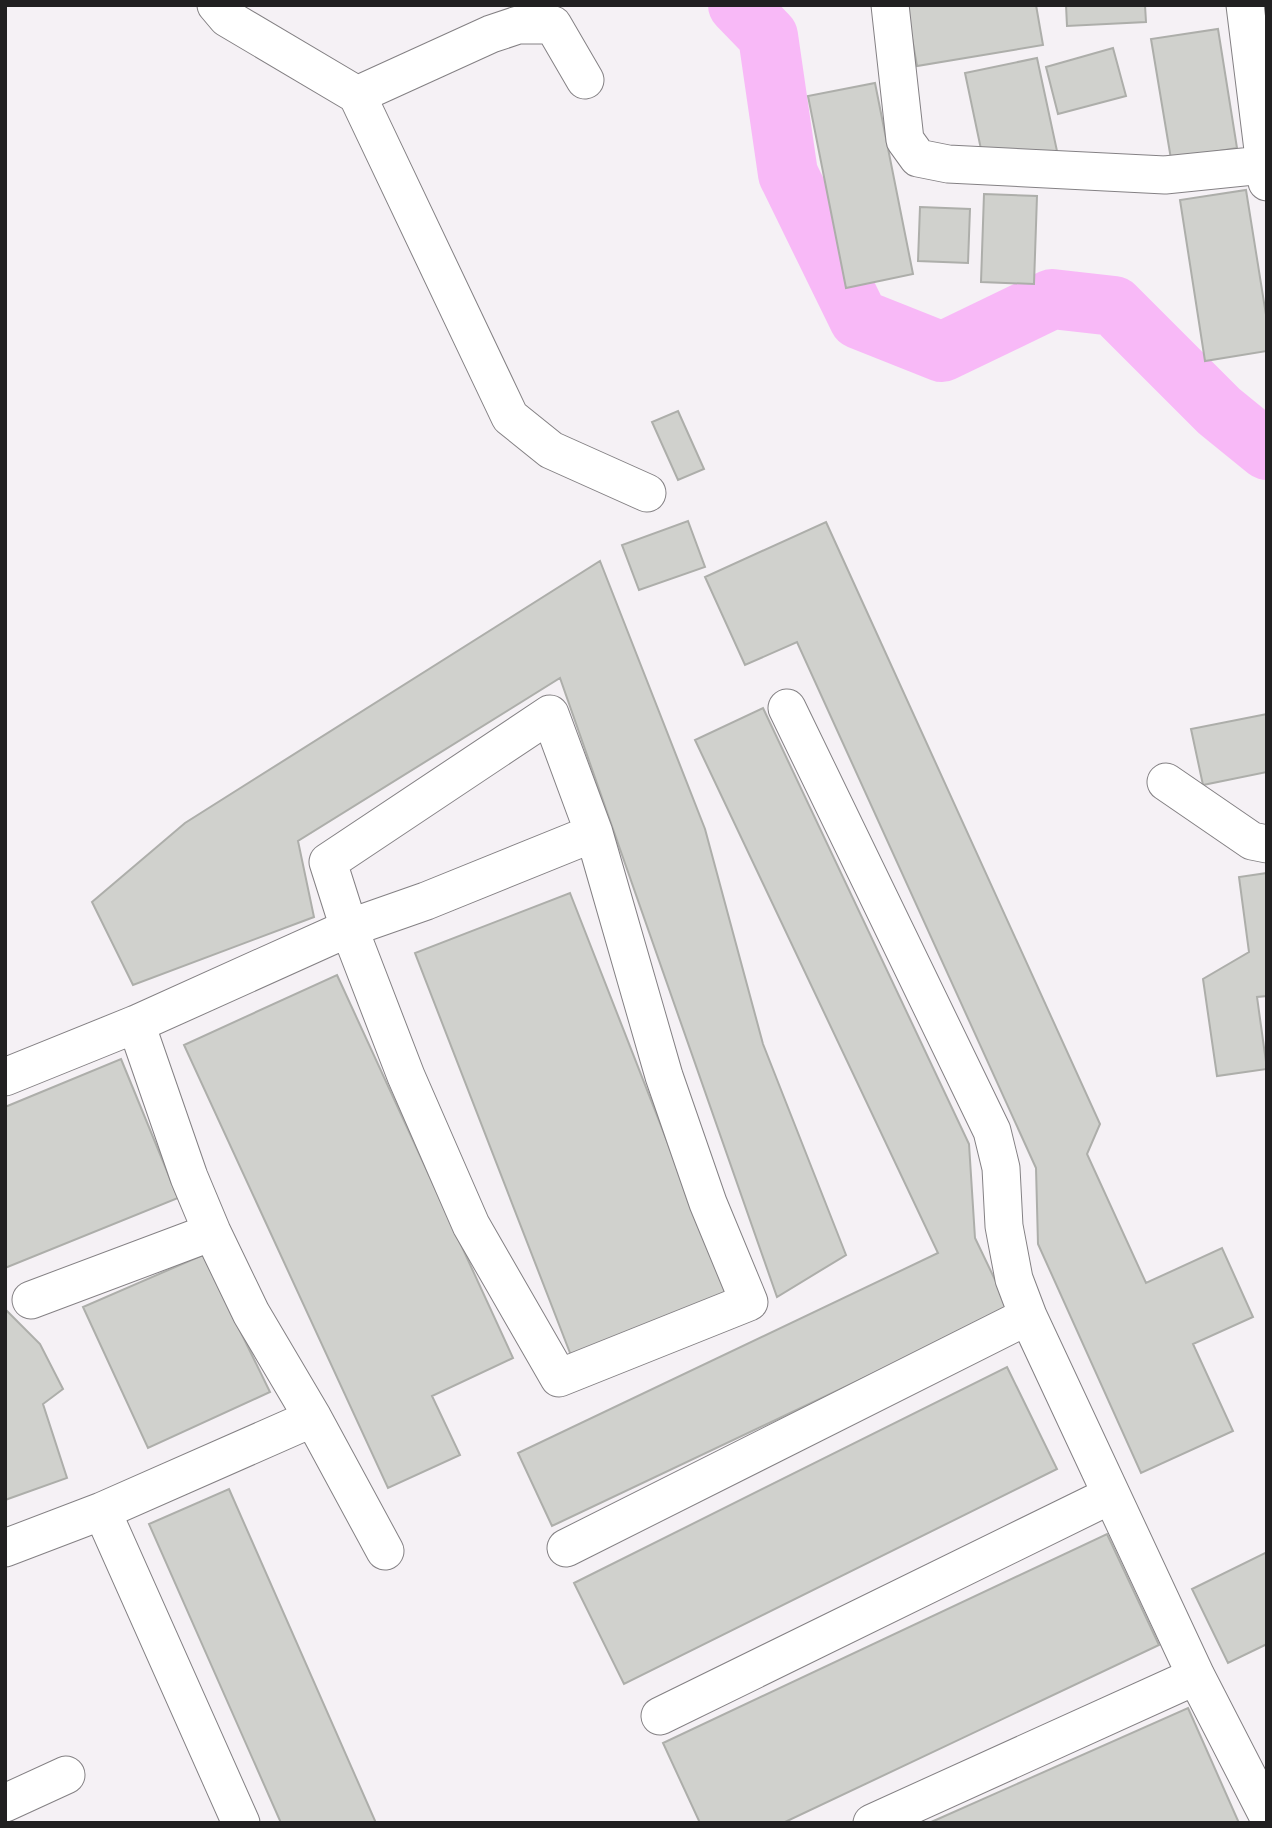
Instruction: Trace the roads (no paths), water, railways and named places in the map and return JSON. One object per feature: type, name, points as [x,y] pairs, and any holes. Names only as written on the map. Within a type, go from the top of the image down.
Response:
[{"type":"street","points":[[216,5],[227,18],[357,95],[510,417],[551,450],[647,492]]},
{"type":"street","points":[[890,5],[905,140],[918,158],[948,164],[1164,175],[1265,173],[1245,5]]},
{"type":"street","points":[[357,95],[518,25],[553,26],[585,80]]},
{"type":"street","points":[[787,708],[992,1131],[1001,1168],[1004,1226],[1014,1279],[1028,1316],[1196,1676],[1267,1814]]},
{"type":"street","points":[[550,714],[594,833],[664,1076],[708,1203],[749,1302],[559,1378],[471,1224],[406,1076],[349,928],[328,862],[550,714]]},
{"type":"street","points":[[1166,782],[1252,841],[1267,844]]},
{"type":"street","points":[[5,1077],[136,1024],[349,928],[426,901],[594,833]]},
{"type":"street","points":[[136,1024],[189,1177],[212,1233],[251,1313],[313,1418],[386,1551]]},
{"type":"street","points":[[31,1300],[212,1233]]},
{"type":"street","points":[[566,1548],[1028,1316]]},
{"type":"street","points":[[5,1548],[102,1511],[313,1418]]},
{"type":"street","points":[[660,1716],[1111,1495]]},
{"type":"street","points":[[102,1511],[241,1823]]},
{"type":"street","points":[[872,1823],[1196,1676]]},
{"type":"street","points":[[5,1803],[66,1775]]},
{"type":"waterway","points":[[738,5],[768,36],[788,174],[859,319],[942,352],[1052,299],[1114,306],[1219,411],[1267,450]]}]
